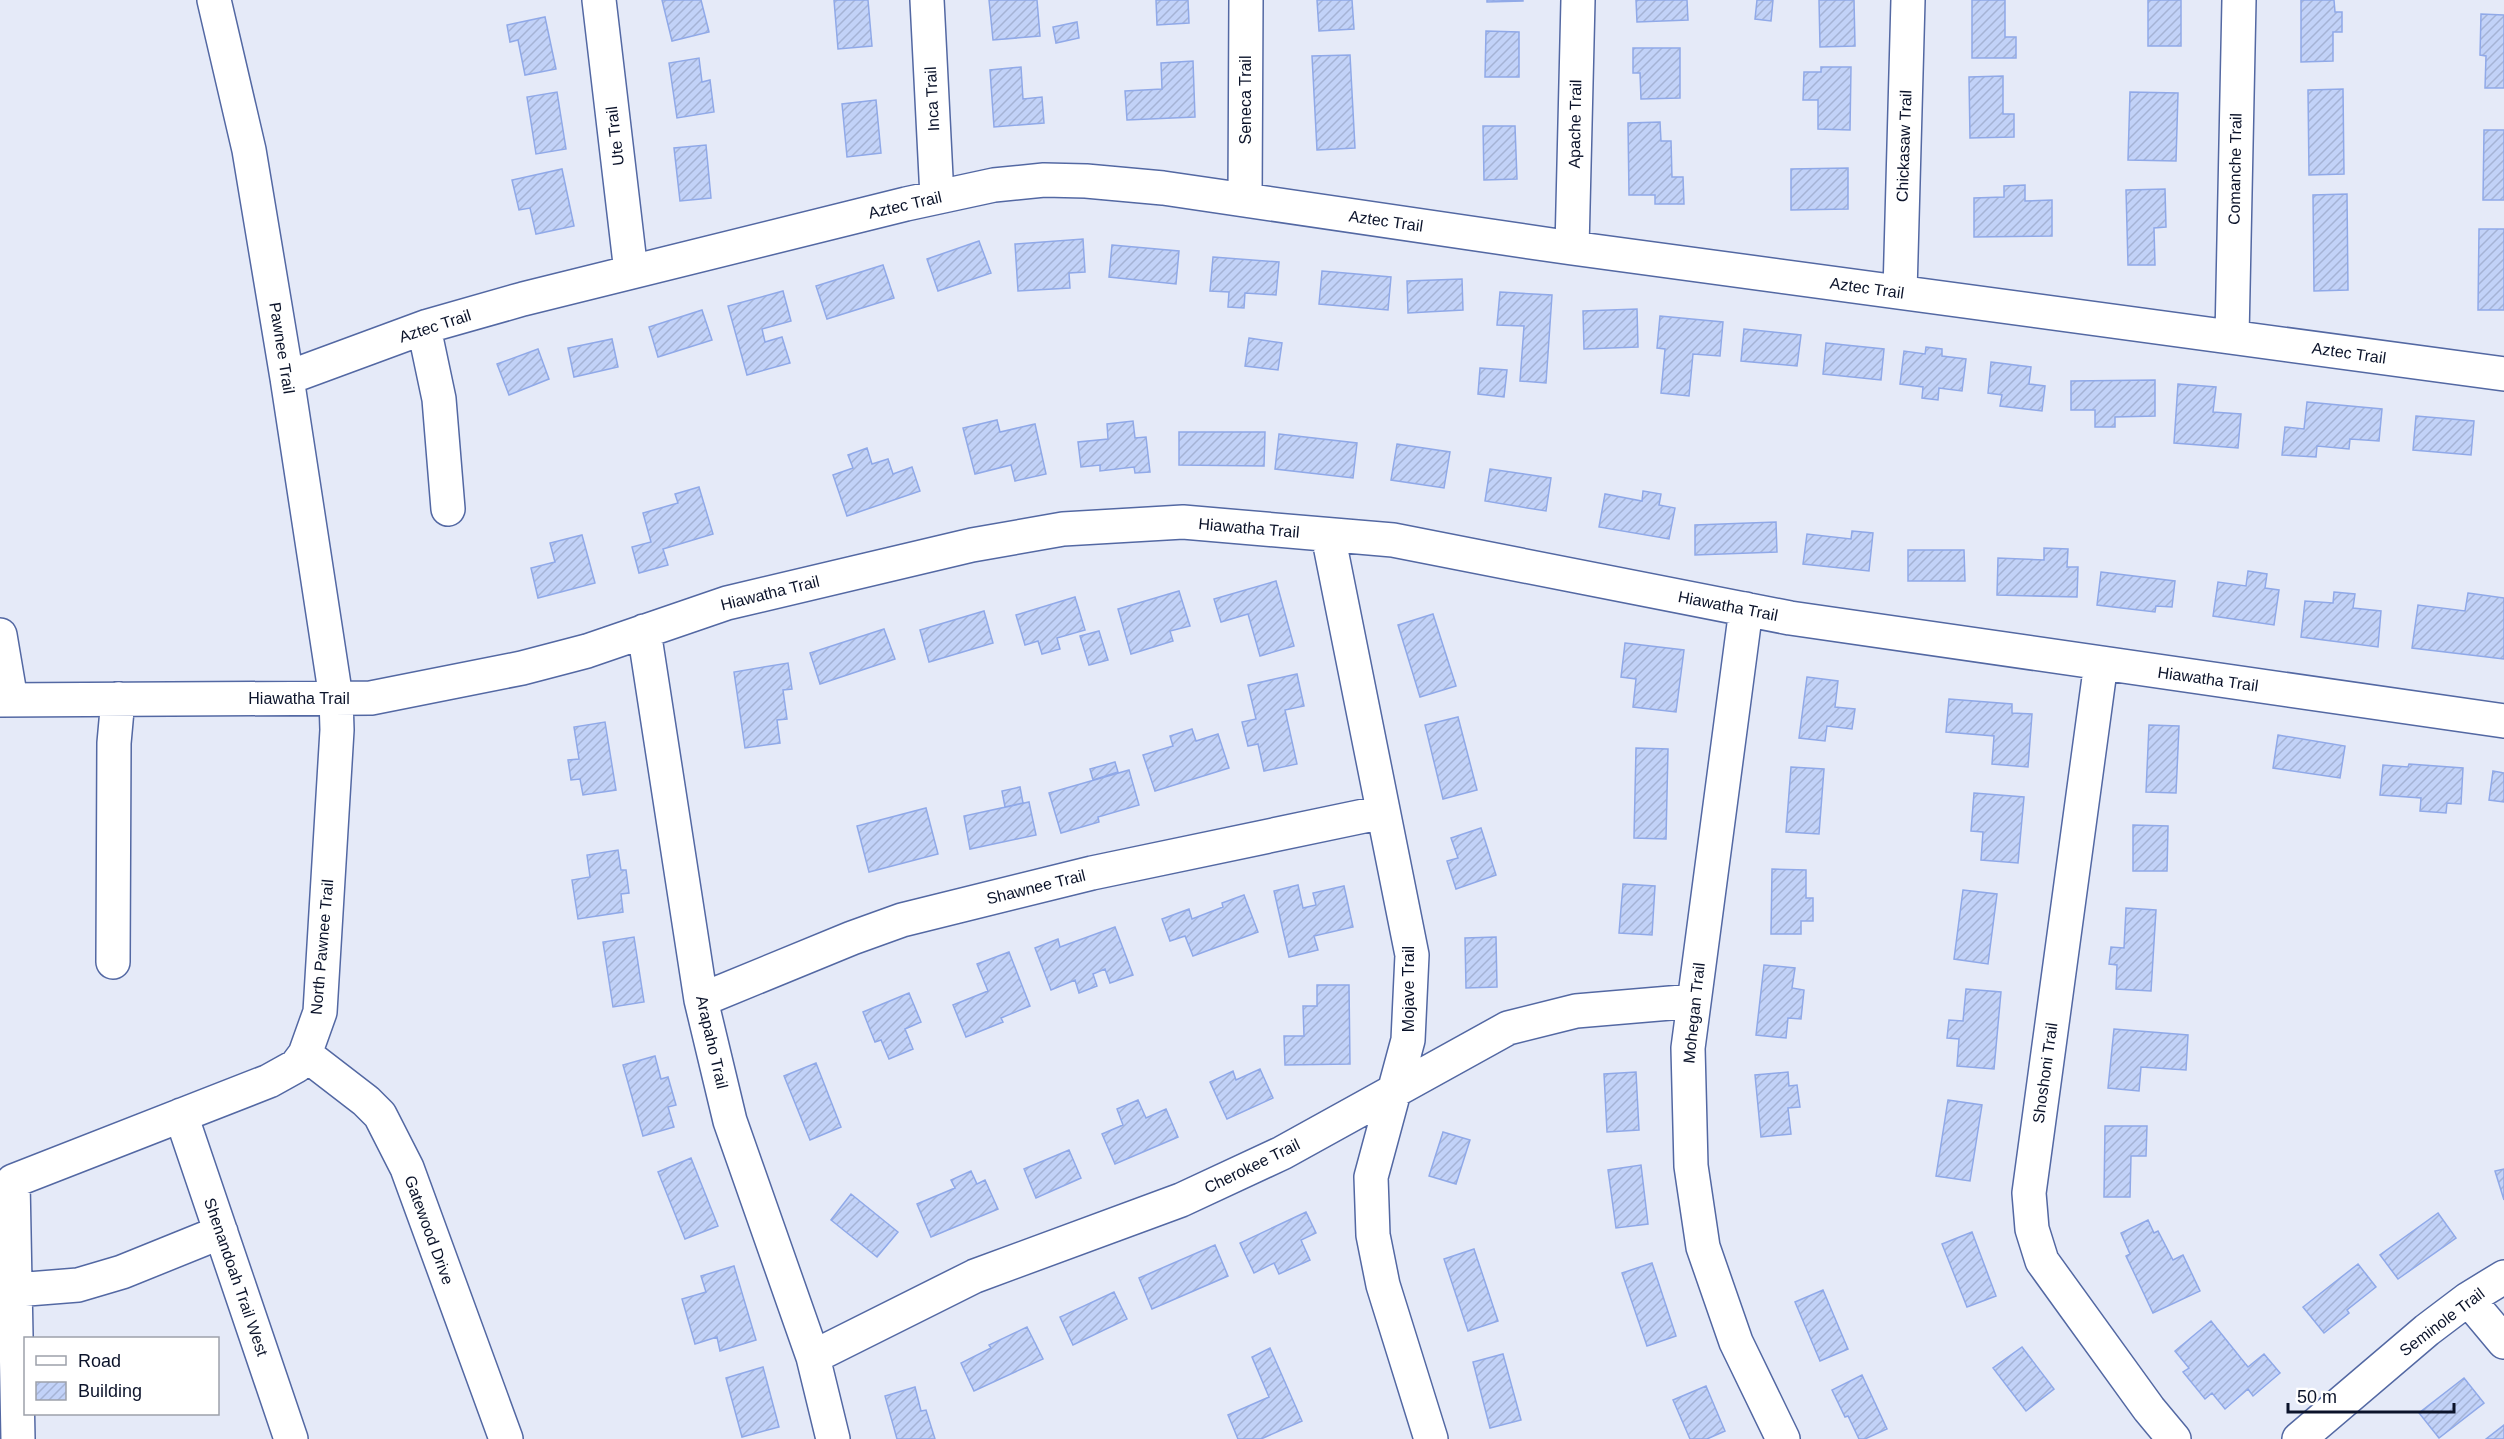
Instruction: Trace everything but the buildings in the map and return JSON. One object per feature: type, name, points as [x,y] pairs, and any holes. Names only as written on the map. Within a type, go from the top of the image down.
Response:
[{"type":"street","name":"Pawnee Trail","points":[[214,0],[249,150],[336,698]]},
{"type":"street","name":"Ute Trail","points":[[599,0],[631,272]]},
{"type":"street","name":"Inca Trail","points":[[927,0],[937,197]]},
{"type":"street","name":"Seneca Trail","points":[[1245,200],[1246,0]]},
{"type":"street","name":"Apache Trail","points":[[1572,248],[1578,0]]},
{"type":"street","name":"Chickasaw Trail","points":[[1900,292],[1908,0]]},
{"type":"street","name":"Comanche Trail","points":[[2232,337],[2239,0]]},
{"type":"street","name":"Aztec Trail","points":[[287,378],[424,328],[523,298],[937,197],[994,185],[1044,180],[1086,181],[1163,188],[1572,248],[2504,374]]},
{"type":"street","points":[[424,328],[438,399],[448,509]]},
{"type":"street","name":"Hiawatha Trail","points":[[5,700],[371,698],[522,668],[587,651],[727,603],[972,545],[1063,529],[1183,522],[1393,540],[1790,618],[2504,722]]},
{"type":"street","name":"Mojave Trail","points":[[1328,535],[1412,955],[1408,1040],[1371,1177],[1373,1235],[1383,1285],[1431,1439]]},
{"type":"street","name":"Mohegan Trail","points":[[1746,609],[1688,1048],[1691,1166],[1703,1247],[1736,1342],[1783,1439]]},
{"type":"street","name":"Arapaho Trail","points":[[644,631],[701,1000],[730,1121],[813,1356],[833,1439]]},
{"type":"street","points":[[0,635],[5,700]]},
{"type":"street","name":"Shoshoni Trail","points":[[2101,663],[2029,1193],[2032,1229],[2042,1261],[2149,1409],[2175,1439]]},
{"type":"street","name":"North Pawnee Trail","points":[[306,1054],[320,1012],[337,730],[336,698]]},
{"type":"street","points":[[113,962],[114,743],[118,699]]},
{"type":"street","name":"Shawnee Trail","points":[[701,1000],[902,920],[1103,870],[1383,812]]},
{"type":"street","name":"Cherokee Trail","points":[[813,1356],[975,1276],[1191,1195],[1282,1153],[1508,1028],[1576,1011],[1694,1001]]},
{"type":"street","points":[[18,1439],[14,1181],[269,1081],[296,1066],[306,1054]]},
{"type":"street","name":"Gatewood Drive","points":[[306,1054],[380,1115],[406,1168],[506,1439]]},
{"type":"street","name":"Shenandoah Trail West","points":[[181,1115],[291,1439]]},
{"type":"street","points":[[15,1290],[78,1285],[122,1272],[221,1232]]},
{"type":"street","name":"Seminole Trail","points":[[2299,1439],[2427,1329],[2468,1299],[2504,1277]]},
{"type":"street","points":[[2468,1299],[2504,1342]]}]
